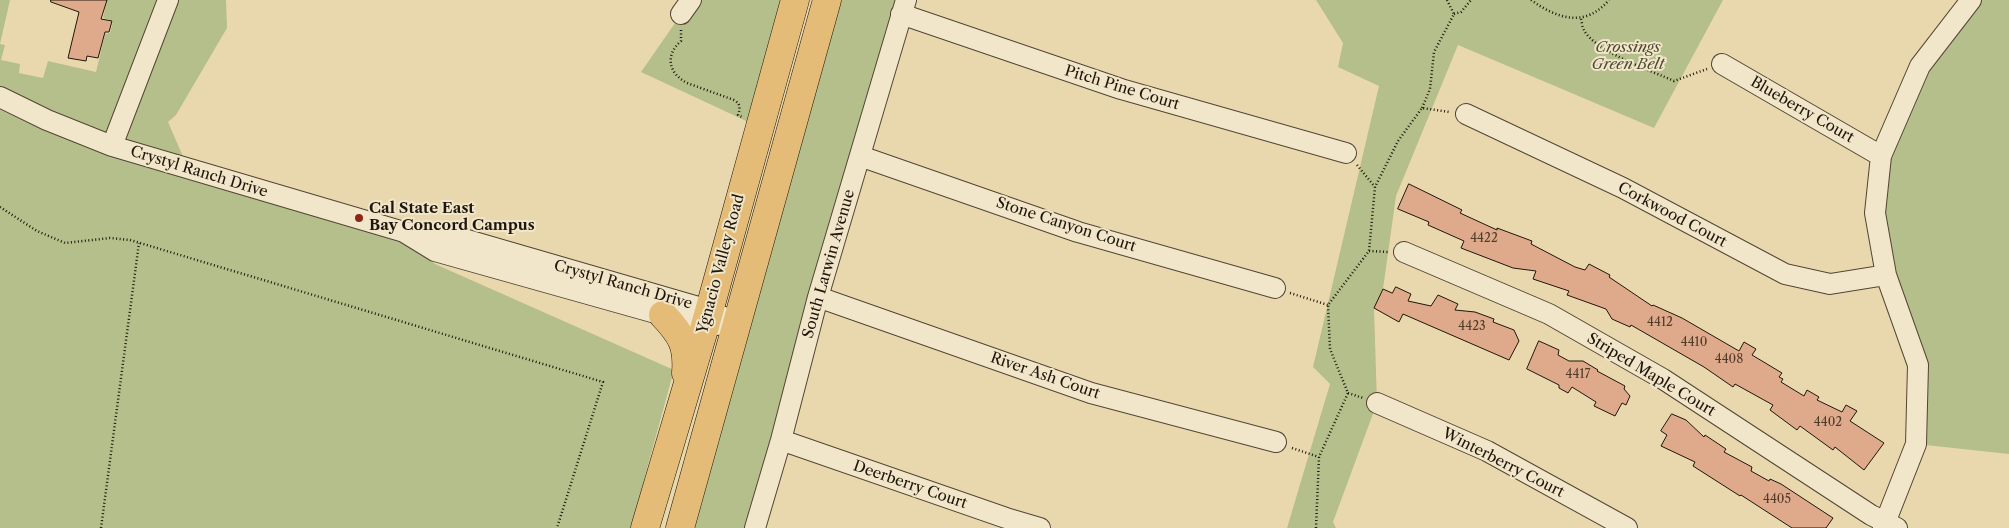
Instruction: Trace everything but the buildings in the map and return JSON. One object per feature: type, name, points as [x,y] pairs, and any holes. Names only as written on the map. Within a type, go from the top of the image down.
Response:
[{"type":"highway","name":"Ygnacio Valley Road","points":[[645,528],[707,318],[795,0]]},
{"type":"highway","name":"Ygnacio Valley Road","points":[[680,528],[826,0]]},
{"type":"highway","points":[[663,315],[679,332],[687,354],[684,396]]},
{"type":"street","points":[[112,146],[168,0]]},
{"type":"street","points":[[1888,526],[1916,444],[1918,366],[1886,275],[1875,213],[1882,156],[1920,66],[1971,0]]},
{"type":"street","name":"Pitch Pine Court","points":[[903,7],[1121,90],[1346,153]]},
{"type":"street","name":"South Larwin Avenue","points":[[755,528],[781,440],[818,297],[903,7]]},
{"type":"street","name":"Blueberry Court","points":[[1722,64],[1882,156]]},
{"type":"street","name":"Crystyl Ranch Drive","points":[[0,98],[47,120],[112,146],[404,232],[447,234],[707,318]]},
{"type":"street","name":"Corkwood Court","points":[[1466,114],[1623,188],[1785,274],[1830,284],[1886,275]]},
{"type":"street","name":"Stone Canyon Court","points":[[860,156],[1078,232],[1274,288]]},
{"type":"street","name":"Crystyl Ranch Drive","points":[[404,232],[435,251],[663,315],[707,318],[736,323]]},
{"type":"street","name":"Striped Maple Court","points":[[1404,252],[1557,319],[1664,379],[1888,526]]},
{"type":"street","name":"River Ash Court","points":[[818,297],[1091,393],[1276,442]]},
{"type":"street","name":"Winterberry Court","points":[[1376,403],[1487,451],[1627,528]]},
{"type":"street","name":"Deerberry Court","points":[[781,440],[1040,528]]},
{"type":"path","points":[[1447,0],[1454,14]]},
{"type":"path","points":[[1316,528],[1319,457],[1348,393],[1330,349],[1328,305],[1369,251],[1375,187],[1398,141],[1422,108],[1430,89],[1434,52],[1454,14],[1461,12],[1471,0]]},
{"type":"path","points":[[1531,0],[1560,16],[1581,19],[1600,10],[1609,0]]},
{"type":"path","points":[[686,7],[681,41],[673,48],[670,60],[673,71],[686,83],[738,102],[740,108],[738,116],[761,122]]},
{"type":"path","points":[[1581,19],[1584,30],[1590,38],[1610,52],[1674,80],[1722,64]]},
{"type":"path","points":[[1422,108],[1466,114]]},
{"type":"path","points":[[1346,153],[1375,187]]},
{"type":"path","points":[[0,207],[36,231],[65,243],[110,238],[138,243],[604,382],[557,528]]},
{"type":"path","points":[[101,528],[138,243]]},
{"type":"path","points":[[1274,288],[1328,305]]},
{"type":"path","points":[[1276,442],[1319,457]]},
{"type":"green space","points":[[0,0],[10,0],[0,44]]},
{"type":"green space","name":"Cal State East Bay Concord Campus","points":[[107,0],[226,0],[227,28],[176,115],[168,122],[188,168],[404,232],[435,264],[674,370],[633,528],[0,528],[0,44],[5,45],[1,60],[20,64],[19,73],[43,78],[48,61],[96,72],[105,34],[110,33],[113,21],[103,18]]},
{"type":"green space","points":[[691,0],[795,0],[759,127],[641,72]]},
{"type":"green space","points":[[827,0],[906,0],[755,528],[680,528]]},
{"type":"green space","name":"Crossings Green Belt","points":[[1316,0],[1723,0],[1654,128],[1458,45],[1396,196],[1383,289],[1374,308],[1377,403],[1333,522],[1336,528],[1287,528],[1330,384],[1313,367],[1379,86],[1338,67],[1343,43]]},
{"type":"green space","points":[[1971,0],[2009,0],[2009,454],[1916,444],[1918,365],[1886,275],[1881,156],[1920,66]]},
{"type":"place","name":"Cal State East Bay Concord Campus","points":[[359,218]]}]
